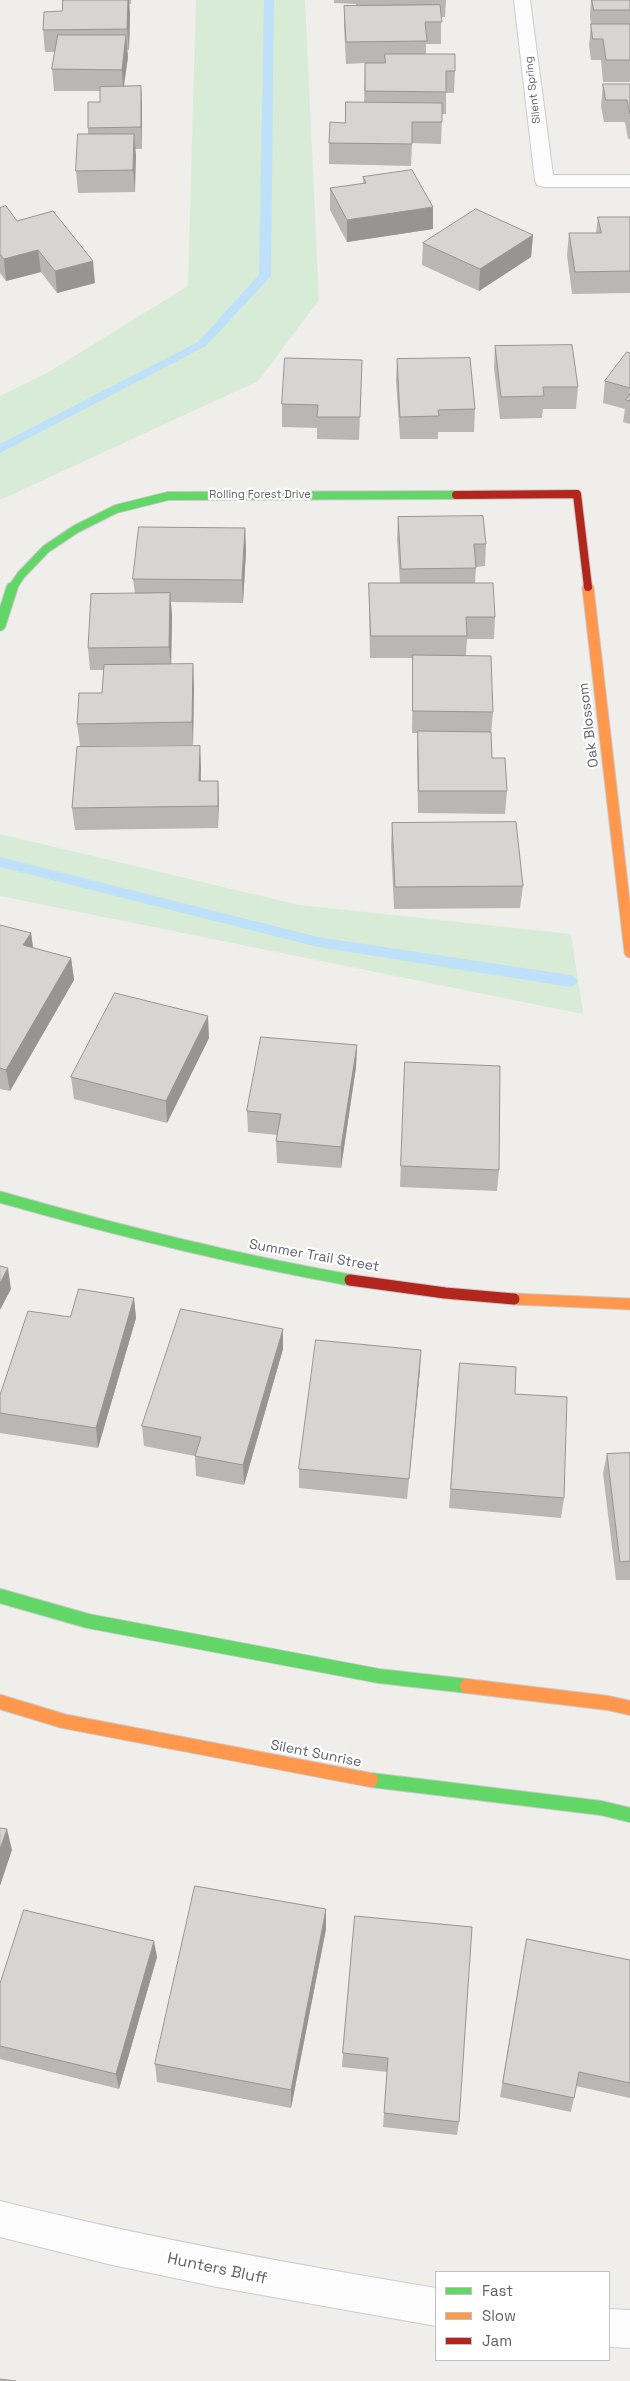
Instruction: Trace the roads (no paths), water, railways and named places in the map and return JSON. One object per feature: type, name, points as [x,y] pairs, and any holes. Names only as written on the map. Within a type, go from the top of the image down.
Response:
[{"type":"street","name":"Silent Spring","points":[[522,0],[544,181],[630,181]]},
{"type":"street","name":"Rolling Forest Drive","points":[[0,624],[12,586],[25,568],[40,553],[71,531],[119,507],[168,496],[198,495],[578,494]]},
{"type":"street","name":"Oak Blossom","points":[[578,494],[630,952]]},
{"type":"street","name":"Summer Trail Street","points":[[0,1197],[198,1250],[334,1276],[444,1292],[630,1304]]},
{"type":"street","points":[[0,1596],[88,1622],[379,1676],[608,1703],[630,1708]]},
{"type":"street","name":"Silent Sunrise","points":[[0,1702],[63,1721],[366,1780],[601,1808],[630,1815]]},
{"type":"street","name":"Hunters Bluff","points":[[0,2219],[69,2237],[262,2278],[435,2308]]},
{"type":"street","points":[[610,2328],[630,2329]]},
{"type":"waterway","points":[[0,449],[202,344],[265,276],[269,0]]},
{"type":"waterway","points":[[0,862],[318,942],[570,981]]}]
